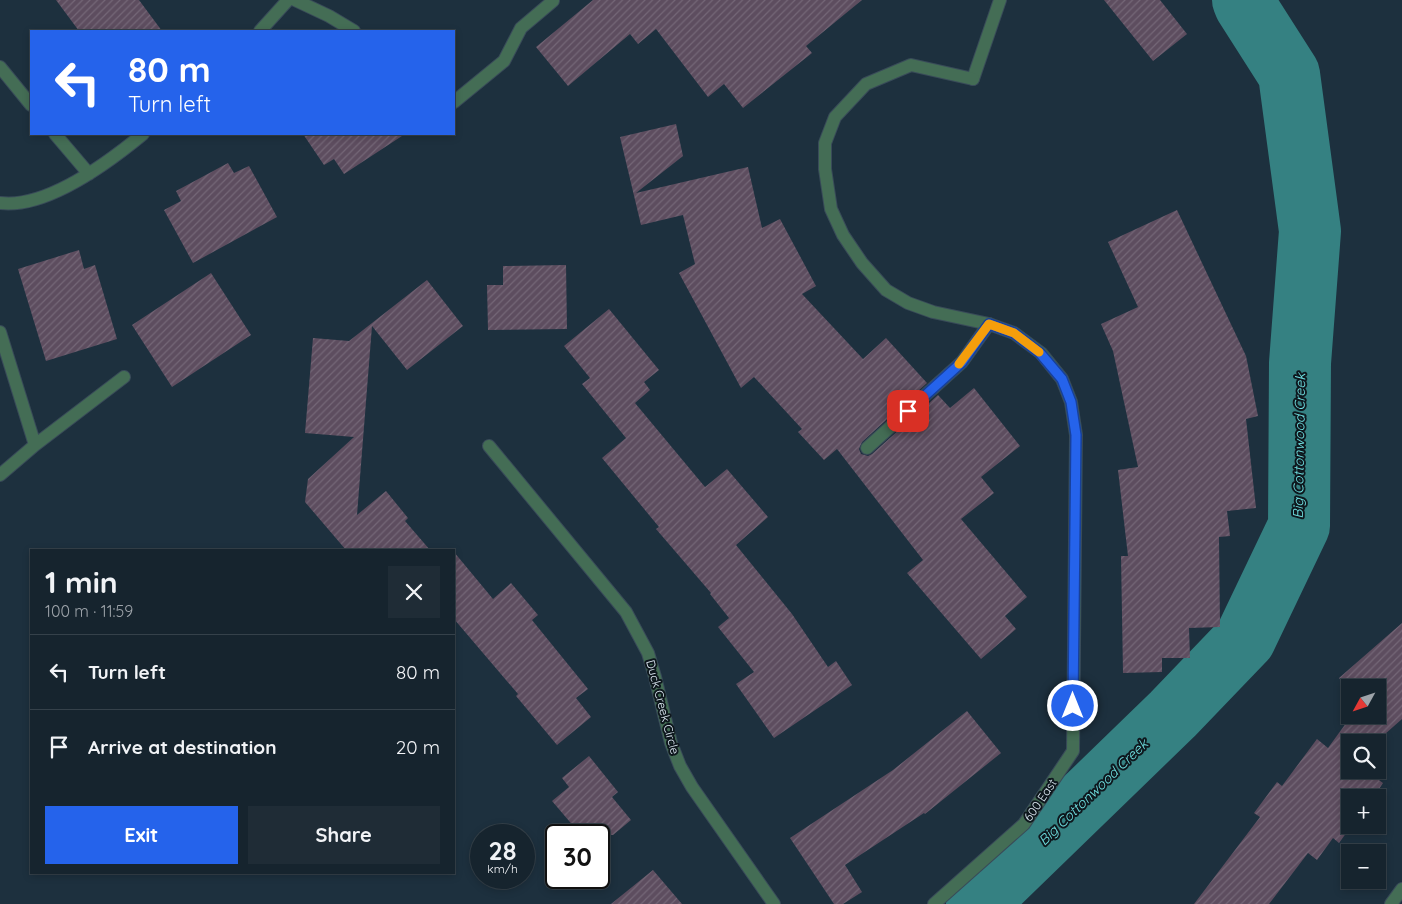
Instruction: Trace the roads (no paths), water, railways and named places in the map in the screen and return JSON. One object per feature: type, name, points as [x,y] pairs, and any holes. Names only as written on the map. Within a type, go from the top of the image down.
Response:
[{"type":"street","points":[[261,30],[288,0]]},
{"type":"street","points":[[295,0],[329,16],[352,30]]},
{"type":"street","points":[[455,101],[504,61],[521,28],[552,0]]},
{"type":"street","name":"600 East","points":[[934,904],[1024,824],[1073,751],[1076,435],[1071,402],[1062,379],[1040,353],[1014,333],[989,324],[933,312],[908,303],[886,290],[862,263],[843,235],[831,209],[825,169],[826,143],[835,116],[866,84],[911,66],[973,79],[1000,0]]},
{"type":"street","points":[[0,67],[30,104]]},
{"type":"street","points":[[56,135],[89,174]]},
{"type":"street","points":[[0,203],[23,203],[50,194],[89,174],[142,135]]},
{"type":"street","points":[[867,448],[962,362],[989,324]]},
{"type":"street","points":[[0,332],[35,445]]},
{"type":"street","points":[[0,475],[35,445],[124,377]]},
{"type":"street","name":"Duck Creek Circle","points":[[489,446],[626,612],[648,653],[661,699],[665,722],[680,766],[692,787],[774,904]]},
{"type":"street","points":[[1391,904],[1402,889]]},
{"type":"waterway","name":"Big Cottonwood Creek","points":[[977,904],[1173,714],[1245,639],[1299,526],[1300,363],[1310,231],[1289,74],[1243,0]]}]
